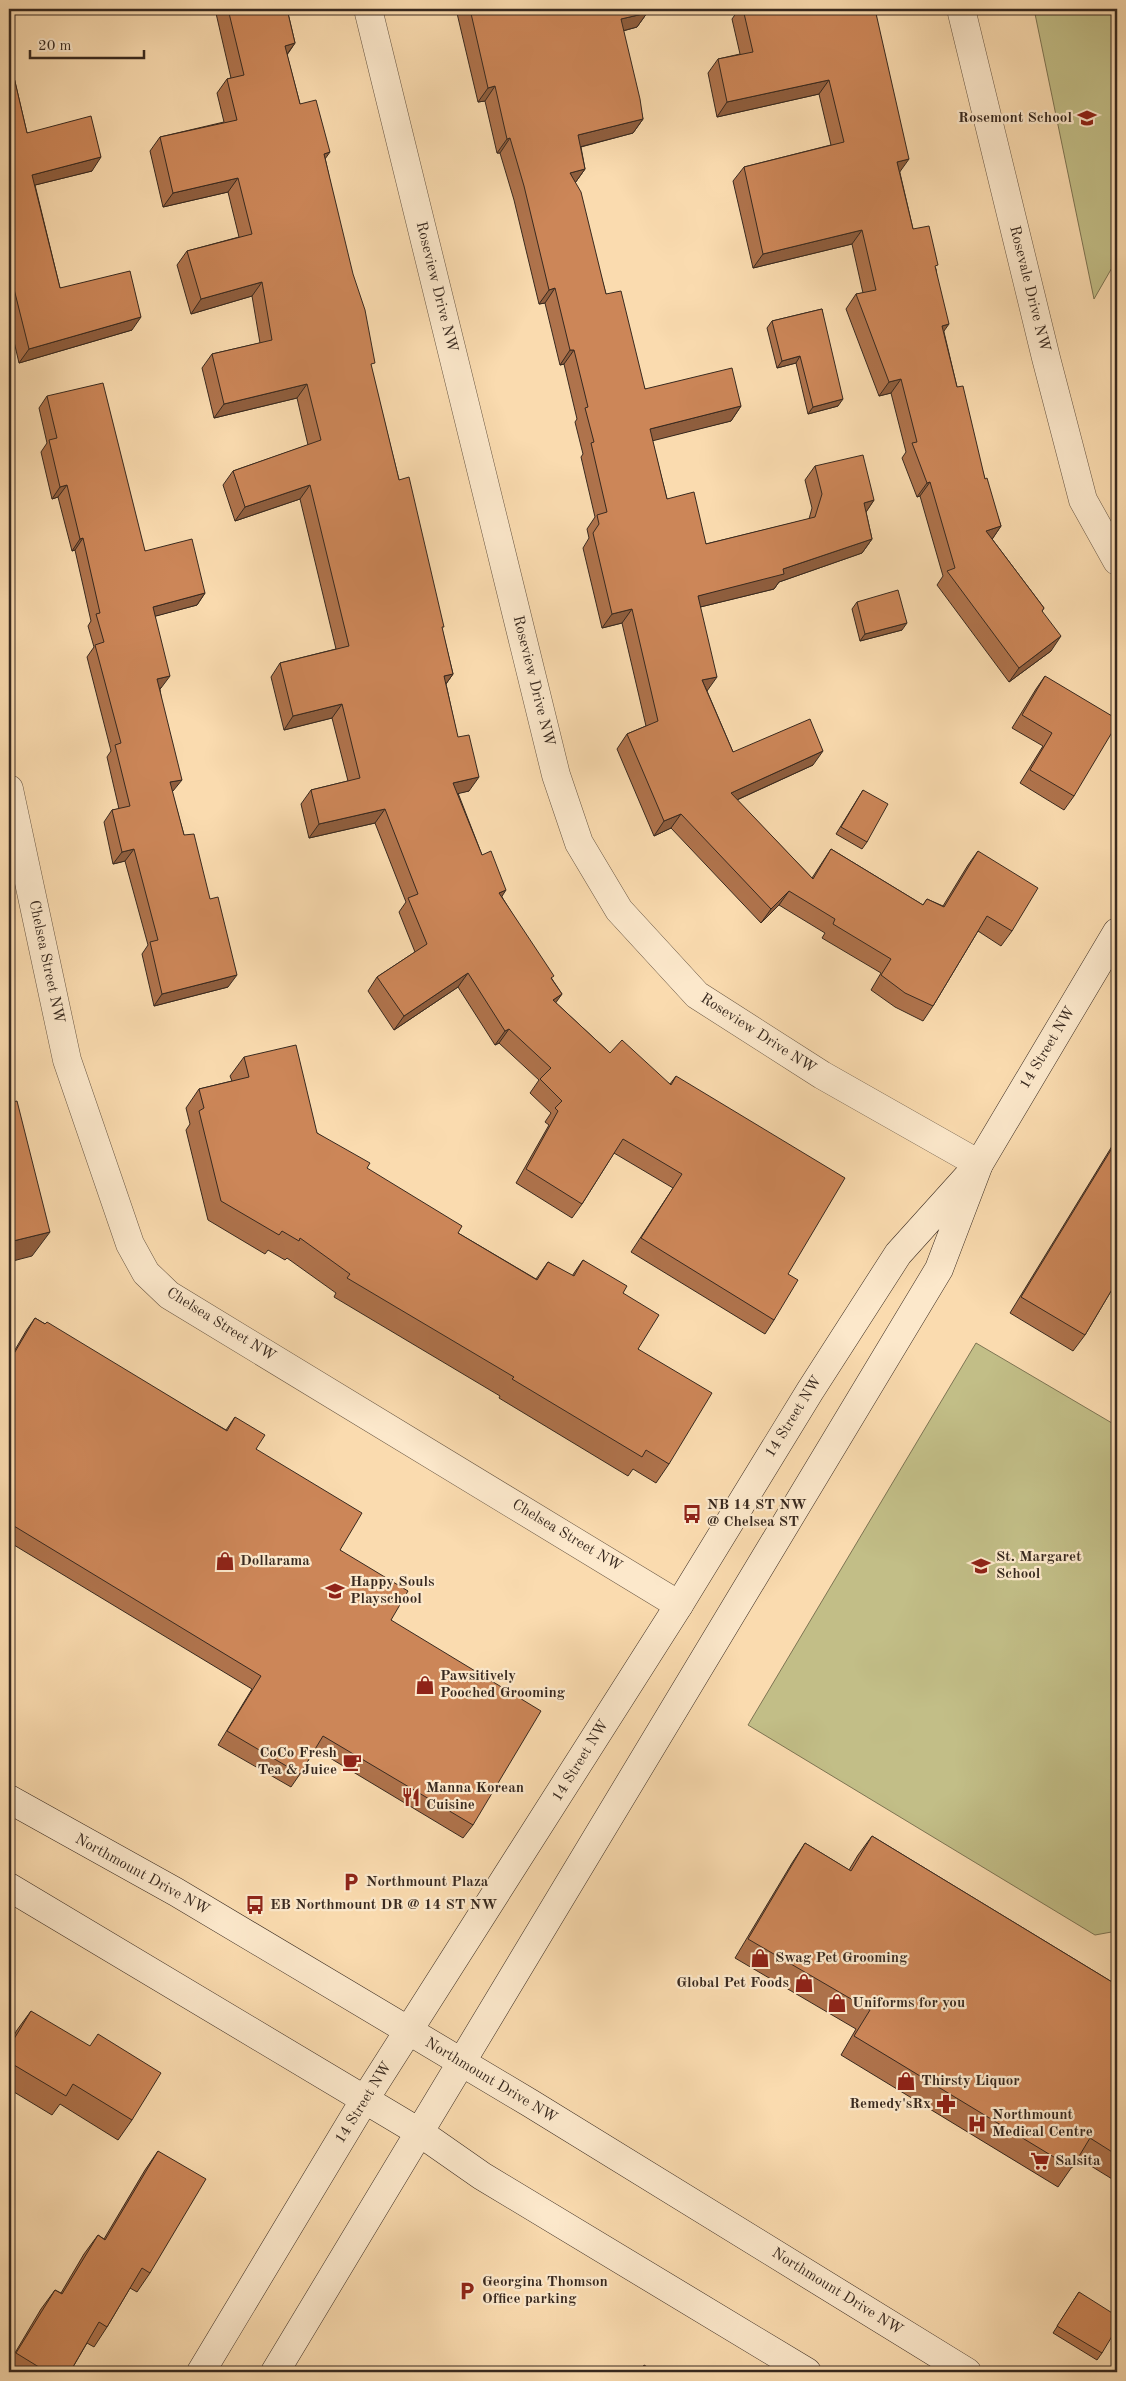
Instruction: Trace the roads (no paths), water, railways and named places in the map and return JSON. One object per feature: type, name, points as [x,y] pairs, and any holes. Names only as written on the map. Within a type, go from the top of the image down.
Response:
[{"type":"street","name":"Roseview Drive NW","points":[[368,9],[556,775],[579,843],[619,910],[697,995],[822,1075],[979,1164]]},
{"type":"street","name":"Rosevale Drive NW","points":[[961,9],[1046,358],[1083,500],[1117,561]]},
{"type":"street","name":"Chelsea Street NW","points":[[9,789],[67,1060],[130,1244],[146,1273],[169,1295],[679,1605]]},
{"type":"street","name":"14 Street NW","points":[[276,2372],[460,2062],[939,1269],[979,1164],[1117,932]]},
{"type":"street","name":"14 Street NW","points":[[201,2372],[366,2100],[679,1605],[810,1391],[898,1254],[979,1164]]},
{"type":"street","name":"Northmount Drive NW","points":[[9,1799],[176,1892],[538,2108],[967,2372]]},
{"type":"street","points":[[9,1887],[419,2132],[482,2176],[807,2372]]},
{"type":"place","name":"Rosemont School","points":[[1087,118]]},
{"type":"place","name":"NB 14 ST NW @ Chelsea ST","points":[[692,1514]]},
{"type":"place","name":"Dollarama","points":[[225,1561]]},
{"type":"place","name":"St. Margaret School","points":[[981,1566]]},
{"type":"place","name":"Happy Souls Playschool","points":[[335,1591]]},
{"type":"place","name":"Pawsitively Pooched Grooming","points":[[425,1685]]},
{"type":"place","name":"CoCo Fresh Tea & Juice","points":[[352,1762]]},
{"type":"place","name":"Manna Korean Cuisine","points":[[411,1797]]},
{"type":"place","name":"Northmount Plaza","points":[[351,1882]]},
{"type":"place","name":"EB Northmount DR @ 14 ST NW","points":[[255,1905]]},
{"type":"place","name":"Swag Pet Grooming","points":[[760,1958]]},
{"type":"place","name":"Global Pet Foods","points":[[804,1983]]},
{"type":"place","name":"Uniforms for you","points":[[837,2003]]},
{"type":"place","name":"Thirsty Liquor","points":[[906,2081]]},
{"type":"place","name":"Remedy'sRx","points":[[946,2104]]},
{"type":"place","name":"Northmount Medical Centre","points":[[977,2124]]},
{"type":"place","name":"Salsita","points":[[1040,2161]]},
{"type":"place","name":"Georgina Thomson Office parking","points":[[467,2291]]}]
